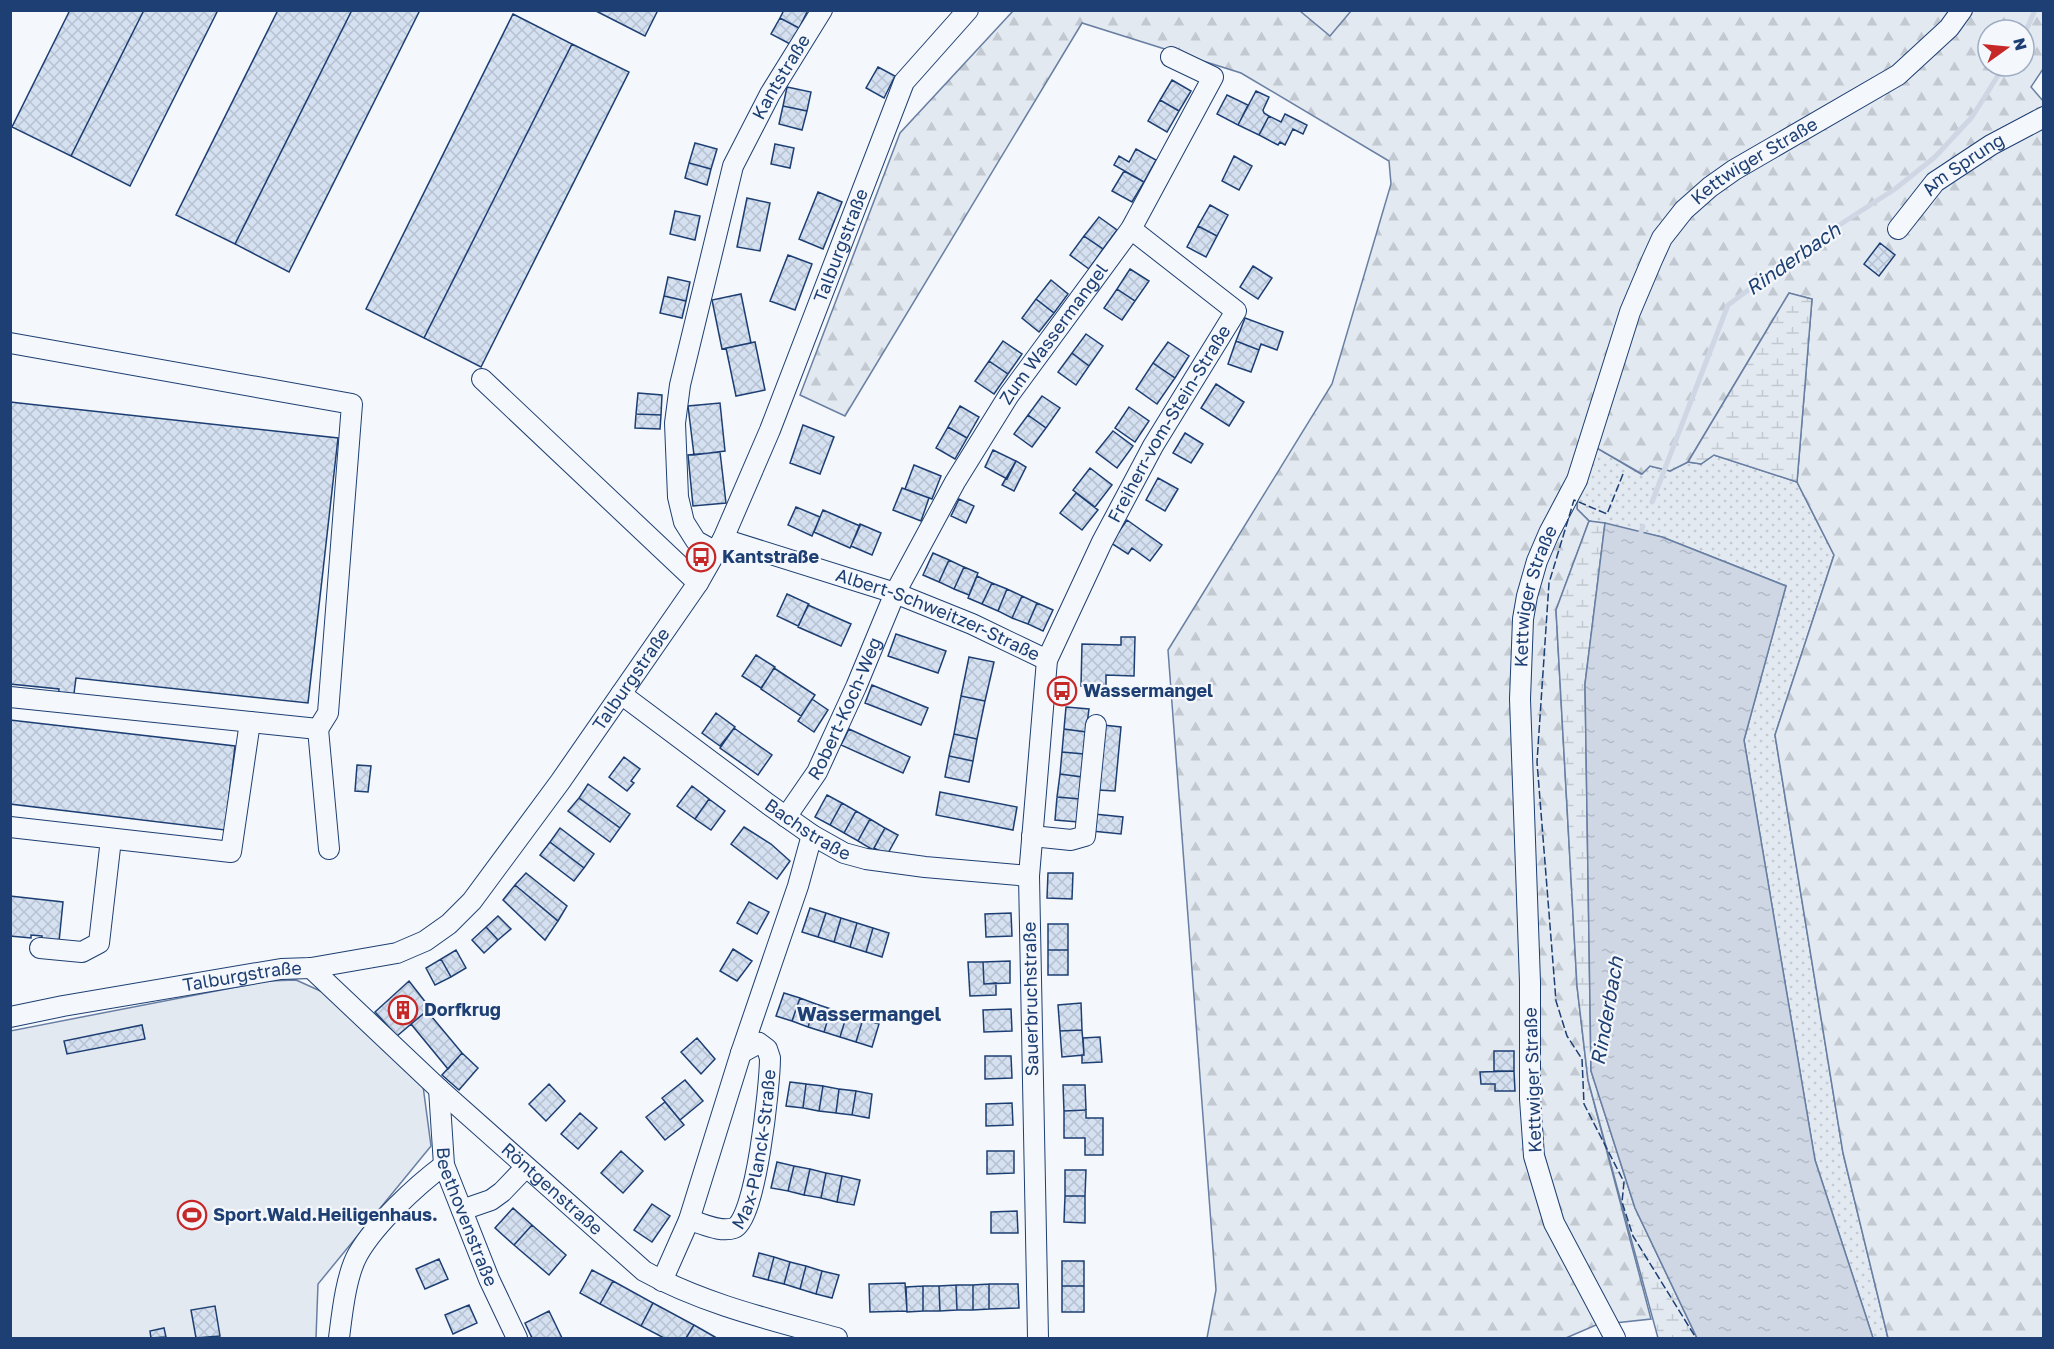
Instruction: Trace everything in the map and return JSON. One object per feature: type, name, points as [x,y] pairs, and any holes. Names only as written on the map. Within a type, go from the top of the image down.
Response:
[{"type":"street","name":"Kantstraße","points":[[720,546],[696,541],[684,522],[678,497],[675,423],[680,385],[733,166],[770,94],[822,10]]},
{"type":"street","name":"Talburgstraße","points":[[10,1017],[281,969],[311,968],[397,952],[425,941],[449,924],[472,901],[621,694],[698,583],[720,546],[786,388],[904,82],[968,10]]},
{"type":"street","name":"Kettwiger Straße","points":[[1615,1338],[1554,1223],[1534,1156],[1530,1099],[1530,982],[1520,699],[1521,649],[1527,596],[1537,561],[1549,533],[1577,480],[1630,312],[1662,238],[1684,210],[1734,170],[1899,75],[1949,28],[1962,10]]},
{"type":"street","name":"Zum Wassermangel","points":[[895,592],[956,482],[1009,395],[1131,229],[1212,77],[1171,57]]},
{"type":"street","name":"Am Sprung","points":[[1898,229],[1935,182],[1991,145],[2043,117]]},
{"type":"street","name":"Freiherr-vom-Stein-Straße","points":[[1047,660],[1102,542],[1153,446],[1236,311],[1131,229]]},
{"type":"street","points":[[10,343],[352,404],[328,713],[318,729],[329,849]]},
{"type":"street","points":[[482,379],[698,583]]},
{"type":"street","name":"Albert-Schweitzer-Straße","points":[[720,546],[895,592],[972,624],[1047,660]]},
{"type":"street","name":"Robert-Koch-Weg","points":[[786,817],[817,772],[856,687],[895,592]]},
{"type":"street","name":"Sauerbruchstraße","points":[[1038,1338],[1029,876],[1047,660]]},
{"type":"street","name":"Bachstraße","points":[[621,694],[786,817],[844,853],[866,859],[925,867],[1029,876]]},
{"type":"street","points":[[10,697],[318,729]]},
{"type":"street","points":[[10,827],[231,852],[250,722]]},
{"type":"street","points":[[1032,836],[1071,840],[1084,836],[1096,725]]},
{"type":"street","name":"Max-Planck-Straße","points":[[662,1281],[689,1220],[741,1053],[798,886],[812,835]]},
{"type":"street","points":[[40,948],[82,952],[99,943],[111,839]]},
{"type":"street","name":"Röntgenstraße","points":[[311,968],[438,1089],[644,1271],[662,1281],[743,1312],[837,1338]]},
{"type":"street","name":"Max-Planck-Straße","points":[[689,1220],[723,1230],[735,1228],[741,1223],[747,1210],[764,1131],[770,1058],[767,1049],[759,1043],[741,1053]]},
{"type":"street","name":"Beethovenstraße","points":[[438,1089],[444,1165],[489,1279],[517,1338]]},
{"type":"street","points":[[339,1338],[350,1275],[357,1255],[398,1206],[423,1181],[444,1165]]},
{"type":"street","points":[[462,1210],[491,1200],[502,1192],[525,1167]]},
{"type":"green space","points":[[1351,10],[1330,36],[1300,11]]},
{"type":"green space","points":[[1013,11],[2043,11],[2043,69],[2031,87],[2044,102],[2043,1338],[1888,1338],[1843,1153],[1775,735],[1834,555],[1797,482],[1812,299],[1789,293],[1688,462],[1670,471],[1650,466],[1642,474],[1597,448],[1578,484],[1577,509],[1589,521],[1556,610],[1577,986],[1588,1080],[1651,1319],[1596,1325],[1566,1338],[1207,1338],[1216,1290],[1168,650],[1332,384],[1391,184],[1389,161],[1241,73],[1082,23],[845,416],[800,395],[900,133]]},
{"type":"green space","points":[[1789,293],[1812,299],[1797,482],[1714,455],[1701,464],[1688,462]]},
{"type":"green space","points":[[1597,448],[1641,474],[1650,466],[1670,471],[1688,462],[1701,464],[1714,455],[1797,482],[1834,555],[1775,735],[1843,1153],[1888,1338],[1873,1338],[1815,1160],[1744,740],[1786,586],[1662,537],[1589,521],[1577,509],[1578,484]]},
{"type":"green space","points":[[1589,521],[1605,523],[1585,684],[1591,1071],[1635,1208],[1697,1338],[1658,1338],[1588,1080],[1577,986],[1556,610]]},
{"type":"green space","name":"Sport.Wald.Heiligenhaus.","points":[[296,980],[327,994],[423,1086],[431,1146],[318,1284],[316,1338],[11,1338],[10,1031],[267,981]]},
{"type":"water","points":[[1605,523],[1662,537],[1786,586],[1744,740],[1815,1160],[1873,1338],[1697,1338],[1635,1208],[1591,1071],[1585,684]]},
{"type":"building","points":[[70,10],[144,10],[71,156],[12,127]]},
{"type":"building","points":[[144,10],[218,10],[130,186],[71,156]]},
{"type":"building","points":[[278,10],[352,10],[235,244],[176,215]]},
{"type":"building","points":[[352,10],[420,10],[289,272],[235,244]]},
{"type":"building","points":[[594,10],[658,10],[645,36]]},
{"type":"building","points":[[784,10],[807,12],[799,28],[780,18]]},
{"type":"building","points":[[513,14],[572,44],[424,338],[366,309]]},
{"type":"building","points":[[780,18],[799,28],[790,44],[771,34]]},
{"type":"building","points":[[572,44],[629,72],[481,367],[424,338]]},
{"type":"building","points":[[878,67],[895,76],[884,98],[866,88]]},
{"type":"building","points":[[1172,80],[1191,91],[1179,111],[1160,100]]},
{"type":"building","points":[[787,87],[811,92],[807,111],[783,106]]},
{"type":"building","points":[[1256,91],[1269,97],[1263,110],[1269,116],[1259,135],[1238,125]]},
{"type":"building","points":[[1227,95],[1248,105],[1238,125],[1217,114]]},
{"type":"building","points":[[1160,100],[1179,111],[1167,132],[1148,121]]},
{"type":"building","points":[[783,106],[807,111],[802,130],[779,124]]},
{"type":"building","points":[[1285,114],[1307,125],[1303,134],[1293,129],[1285,145],[1280,142],[1278,145],[1259,135],[1269,116],[1281,122]]},
{"type":"building","points":[[695,143],[717,149],[711,169],[689,163]]},
{"type":"building","points":[[775,144],[794,148],[790,168],[771,164]]},
{"type":"building","points":[[1136,149],[1156,160],[1144,182],[1114,165],[1119,156],[1129,162]]},
{"type":"building","points":[[1234,156],[1252,166],[1239,190],[1222,181]]},
{"type":"building","points":[[689,163],[711,169],[707,185],[685,178]]},
{"type":"building","points":[[1124,171],[1144,182],[1132,202],[1112,191]]},
{"type":"building","points":[[818,192],[842,202],[823,249],[799,239]]},
{"type":"building","points":[[747,198],[770,203],[760,251],[737,247]]},
{"type":"building","points":[[1210,205],[1228,215],[1217,236],[1198,226]]},
{"type":"building","points":[[675,211],[700,216],[695,240],[670,234]]},
{"type":"building","points":[[1099,217],[1117,230],[1103,249],[1084,236]]},
{"type":"building","points":[[1198,226],[1217,236],[1206,257],[1187,247]]},
{"type":"building","points":[[1084,236],[1103,249],[1089,269],[1070,255]]},
{"type":"building","points":[[1880,243],[1895,255],[1879,276],[1864,264]]},
{"type":"building","points":[[788,255],[812,264],[795,310],[770,301]]},
{"type":"building","points":[[1253,266],[1272,278],[1258,299],[1240,287]]},
{"type":"building","points":[[1130,269],[1149,281],[1135,301],[1117,289]]},
{"type":"building","points":[[668,277],[690,282],[686,301],[664,296]]},
{"type":"building","points":[[1051,280],[1068,294],[1054,313],[1036,299]]},
{"type":"building","points":[[1117,289],[1135,301],[1122,320],[1104,308]]},
{"type":"building","points":[[741,294],[751,343],[722,349],[712,300]]},
{"type":"building","points":[[664,296],[686,301],[682,318],[660,313]]},
{"type":"building","points":[[1036,299],[1054,313],[1039,332],[1022,318]]},
{"type":"building","points":[[1245,318],[1283,332],[1277,350],[1261,344],[1259,350],[1236,341]]},
{"type":"building","points":[[1086,334],[1103,346],[1089,366],[1072,353]]},
{"type":"building","points":[[1003,341],[1022,354],[1008,374],[989,361]]},
{"type":"building","points":[[1236,341],[1259,350],[1251,372],[1228,364]]},
{"type":"building","points":[[755,342],[765,390],[736,396],[726,348]]},
{"type":"building","points":[[1168,342],[1189,356],[1175,378],[1153,363]]},
{"type":"building","points":[[1072,353],[1089,366],[1076,385],[1058,372]]},
{"type":"building","points":[[989,361],[1008,374],[994,394],[975,381]]},
{"type":"building","points":[[1153,363],[1175,378],[1157,404],[1136,389]]},
{"type":"building","points":[[1216,384],[1244,402],[1229,426],[1201,408]]},
{"type":"building","points":[[638,393],[662,395],[661,415],[636,414]]},
{"type":"building","points":[[1042,396],[1060,408],[1046,428],[1028,415]]},
{"type":"building","points":[[10,402],[338,438],[308,703],[76,678],[73,701],[58,699],[59,689],[10,684]]},
{"type":"building","points":[[720,403],[725,451],[694,455],[688,406]]},
{"type":"building","points":[[960,406],[979,417],[967,438],[948,427]]},
{"type":"building","points":[[1129,407],[1149,421],[1135,442],[1115,428]]},
{"type":"building","points":[[636,414],[661,415],[660,429],[635,428]]},
{"type":"building","points":[[1028,415],[1046,428],[1032,447],[1014,434]]},
{"type":"building","points":[[803,425],[834,437],[820,474],[790,463]]},
{"type":"building","points":[[948,427],[967,438],[955,459],[936,448]]},
{"type":"building","points":[[1113,431],[1133,446],[1117,468],[1096,452]]},
{"type":"building","points":[[1185,433],[1203,444],[1191,463],[1173,453]]},
{"type":"building","points":[[993,450],[1016,461],[1007,479],[985,467]]},
{"type":"building","points":[[720,452],[726,503],[693,506],[688,455]]},
{"type":"building","points":[[1016,461],[1026,467],[1014,491],[1002,485]]},
{"type":"building","points":[[914,465],[941,476],[932,499],[905,489]]},
{"type":"building","points":[[1090,468],[1112,485],[1095,507],[1073,490]]},
{"type":"building","points":[[1158,478],[1178,489],[1165,511],[1146,500]]},
{"type":"building","points":[[902,488],[929,498],[921,521],[893,510]]},
{"type":"building","points":[[1076,493],[1098,510],[1082,530],[1060,513]]},
{"type":"building","points":[[959,499],[974,506],[966,523],[951,516]]},
{"type":"building","points":[[796,507],[820,517],[812,536],[788,525]]},
{"type":"building","points":[[823,510],[860,526],[850,548],[814,532]]},
{"type":"building","points":[[1127,520],[1162,545],[1150,561],[1132,548],[1128,554],[1111,543]]},
{"type":"building","points":[[860,524],[881,533],[872,555],[851,546]]},
{"type":"building","points":[[933,553],[949,560],[939,582],[923,575]]},
{"type":"building","points":[[949,560],[964,567],[954,589],[939,582]]},
{"type":"building","points":[[964,567],[978,573],[969,595],[954,589]]},
{"type":"building","points":[[977,576],[992,583],[982,604],[968,598]]},
{"type":"building","points":[[992,583],[1007,589],[998,611],[982,604]]},
{"type":"building","points":[[1007,589],[1022,596],[1012,618],[998,611]]},
{"type":"building","points":[[787,594],[809,604],[798,626],[777,616]]},
{"type":"building","points":[[1022,596],[1037,603],[1028,624],[1012,618]]},
{"type":"building","points":[[1037,603],[1053,610],[1043,631],[1028,624]]},
{"type":"building","points":[[808,605],[851,624],[841,646],[798,627]]},
{"type":"building","points":[[896,634],[946,651],[938,673],[888,656]]},
{"type":"building","points":[[1121,637],[1135,637],[1134,676],[1106,675],[1106,687],[1081,686],[1082,644],[1121,645]]},
{"type":"building","points":[[756,655],[775,667],[761,688],[742,676]]},
{"type":"building","points":[[969,657],[994,662],[985,701],[961,696]]},
{"type":"building","points":[[774,668],[815,695],[801,716],[761,689]]},
{"type":"building","points":[[872,685],[928,708],[921,725],[865,703]]},
{"type":"building","points":[[961,696],[985,701],[977,739],[954,734]]},
{"type":"building","points":[[812,699],[828,710],[814,732],[798,721]]},
{"type":"building","points":[[1066,707],[1089,709],[1086,732],[1064,729]]},
{"type":"building","points":[[716,713],[735,727],[720,746],[702,733]]},
{"type":"building","points":[[10,720],[235,746],[225,830],[10,804]]},
{"type":"building","points":[[1103,725],[1121,727],[1115,791],[1098,790]]},
{"type":"building","points":[[734,728],[772,755],[758,775],[720,748]]},
{"type":"building","points":[[849,729],[910,757],[903,773],[841,745]]},
{"type":"building","points":[[1064,729],[1086,732],[1084,754],[1062,752]]},
{"type":"building","points":[[954,734],[977,739],[973,761],[949,756]]},
{"type":"building","points":[[1062,752],[1084,754],[1082,777],[1060,774]]},
{"type":"building","points":[[949,756],[973,761],[969,782],[945,777]]},
{"type":"building","points":[[624,757],[640,769],[631,781],[634,783],[627,791],[609,777]]},
{"type":"building","points":[[357,765],[371,766],[368,792],[355,791]]},
{"type":"building","points":[[1060,774],[1082,777],[1080,799],[1057,797]]},
{"type":"building","points":[[588,784],[630,814],[620,828],[579,798]]},
{"type":"building","points":[[692,786],[709,799],[695,819],[677,806]]},
{"type":"building","points":[[940,792],[1017,807],[1013,830],[936,815]]},
{"type":"building","points":[[827,795],[842,803],[830,825],[815,817]]},
{"type":"building","points":[[1057,797],[1080,799],[1078,822],[1055,820]]},
{"type":"building","points":[[579,798],[620,828],[610,842],[568,811]]},
{"type":"building","points":[[709,799],[725,811],[711,830],[695,819]]},
{"type":"building","points":[[842,803],[856,811],[844,833],[830,825]]},
{"type":"building","points":[[856,811],[870,819],[858,841],[844,833]]},
{"type":"building","points":[[1094,814],[1123,817],[1121,834],[1092,831]]},
{"type":"building","points":[[870,819],[885,828],[873,850],[858,841]]},
{"type":"building","points":[[744,827],[771,844],[790,861],[777,879],[731,844]]},
{"type":"building","points":[[560,828],[594,854],[584,868],[550,842]]},
{"type":"building","points":[[885,828],[898,835],[887,855],[874,848]]},
{"type":"building","points":[[550,842],[584,868],[574,881],[540,855]]},
{"type":"building","points":[[526,873],[567,906],[558,921],[515,885]]},
{"type":"building","points":[[1048,873],[1073,873],[1072,899],[1047,898]]},
{"type":"building","points":[[515,885],[558,921],[545,940],[503,900]]},
{"type":"building","points":[[10,896],[63,902],[59,942],[42,940],[42,936],[31,935],[31,938],[10,936]]},
{"type":"building","points":[[749,902],[769,912],[757,934],[737,923]]},
{"type":"building","points":[[810,908],[826,913],[818,937],[802,932]]},
{"type":"building","points":[[826,913],[841,918],[834,942],[818,937]]},
{"type":"building","points":[[1011,913],[1012,936],[986,937],[985,914]]},
{"type":"building","points":[[498,916],[511,929],[498,940],[486,927]]},
{"type":"building","points":[[841,918],[857,923],[850,947],[834,942]]},
{"type":"building","points":[[857,923],[873,928],[866,952],[850,947]]},
{"type":"building","points":[[1048,924],[1068,924],[1068,950],[1048,950]]},
{"type":"building","points":[[486,927],[498,940],[484,953],[472,940]]},
{"type":"building","points":[[873,928],[889,933],[882,957],[866,952]]},
{"type":"building","points":[[733,949],[752,961],[737,981],[720,971]]},
{"type":"building","points":[[456,950],[466,968],[451,977],[441,959]]},
{"type":"building","points":[[1048,950],[1068,950],[1068,975],[1048,975]]},
{"type":"building","points":[[441,959],[451,977],[435,985],[426,968]]},
{"type":"building","points":[[1010,961],[1010,983],[984,984],[983,962]]},
{"type":"building","points":[[968,962],[983,962],[984,984],[996,983],[996,995],[970,996]]},
{"type":"building","name":"Dorfkrug","points":[[409,981],[430,1008],[397,1036],[375,1012]]},
{"type":"building","points":[[784,993],[800,998],[792,1021],[776,1016]]},
{"type":"building","points":[[800,998],[816,1004],[808,1027],[792,1021]]},
{"type":"building","points":[[1081,1003],[1082,1030],[1060,1031],[1058,1005]]},
{"type":"building","points":[[816,1004],[831,1009],[824,1032],[808,1027]]},
{"type":"building","points":[[831,1009],[847,1014],[840,1037],[824,1032]]},
{"type":"building","points":[[1011,1009],[1012,1031],[984,1032],[983,1010]]},
{"type":"building","points":[[427,1011],[462,1053],[448,1069],[411,1024]]},
{"type":"building","points":[[847,1014],[863,1019],[856,1042],[840,1037]]},
{"type":"building","points":[[863,1019],[879,1024],[872,1047],[856,1042]]},
{"type":"building","points":[[142,1025],[145,1039],[67,1054],[64,1041]]},
{"type":"building","points":[[1082,1030],[1084,1055],[1062,1057],[1060,1031]]},
{"type":"building","points":[[1100,1037],[1102,1062],[1082,1063],[1083,1038]]},
{"type":"building","points":[[697,1038],[715,1059],[701,1074],[681,1052]]},
{"type":"building","points":[[1494,1051],[1514,1051],[1514,1071],[1494,1071]]},
{"type":"building","points":[[462,1053],[478,1068],[459,1090],[442,1075]]},
{"type":"building","points":[[985,1056],[1011,1056],[1012,1078],[985,1079]]},
{"type":"building","points":[[1514,1071],[1515,1091],[1495,1091],[1495,1084],[1481,1084],[1480,1072]]},
{"type":"building","points":[[685,1080],[703,1101],[680,1120],[662,1098]]},
{"type":"building","points":[[790,1082],[806,1084],[803,1108],[786,1106]]},
{"type":"building","points":[[549,1084],[565,1101],[546,1121],[529,1104]]},
{"type":"building","points":[[806,1084],[823,1086],[819,1111],[803,1108]]},
{"type":"building","points":[[1063,1085],[1085,1085],[1086,1110],[1064,1111]]},
{"type":"building","points":[[823,1086],[839,1089],[836,1113],[819,1111]]},
{"type":"building","points":[[839,1089],[856,1091],[852,1115],[836,1113]]},
{"type":"building","points":[[856,1091],[872,1094],[869,1118],[852,1115]]},
{"type":"building","points":[[665,1102],[684,1125],[665,1140],[646,1117]]},
{"type":"building","points":[[1012,1103],[1013,1125],[986,1126],[986,1104]]},
{"type":"building","points":[[1086,1110],[1086,1118],[1103,1118],[1103,1155],[1085,1155],[1085,1138],[1064,1138],[1064,1111]]},
{"type":"building","points":[[580,1113],[597,1128],[578,1149],[561,1134]]},
{"type":"building","points":[[621,1151],[643,1171],[623,1193],[601,1173]]},
{"type":"building","points":[[987,1151],[1014,1151],[1014,1173],[987,1174]]},
{"type":"building","points":[[777,1162],[794,1166],[788,1191],[771,1188]]},
{"type":"building","points":[[794,1166],[810,1169],[804,1195],[788,1191]]},
{"type":"building","points":[[810,1169],[826,1173],[821,1198],[804,1195]]},
{"type":"building","points":[[1065,1170],[1086,1170],[1085,1196],[1065,1196]]},
{"type":"building","points":[[826,1173],[842,1176],[837,1202],[821,1198]]},
{"type":"building","points":[[842,1176],[860,1180],[854,1205],[837,1202]]},
{"type":"building","points":[[1065,1196],[1085,1196],[1085,1223],[1064,1222]]},
{"type":"building","points":[[652,1204],[670,1216],[652,1242],[634,1230]]},
{"type":"building","points":[[513,1208],[532,1225],[514,1245],[495,1228]]},
{"type":"building","points":[[1017,1211],[1018,1233],[991,1233],[991,1212]]},
{"type":"building","points":[[532,1225],[566,1255],[549,1275],[514,1245]]},
{"type":"building","points":[[759,1253],[774,1257],[768,1280],[753,1276]]},
{"type":"building","points":[[774,1257],[790,1262],[784,1284],[768,1280]]},
{"type":"building","points":[[439,1259],[448,1279],[425,1289],[416,1269]]},
{"type":"building","points":[[1062,1261],[1084,1261],[1084,1286],[1062,1286]]},
{"type":"building","points":[[790,1262],[806,1266],[800,1289],[784,1284]]},
{"type":"building","points":[[806,1266],[822,1271],[816,1294],[800,1289]]},
{"type":"building","points":[[592,1270],[613,1281],[600,1304],[580,1293]]},
{"type":"building","points":[[822,1271],[839,1275],[832,1298],[816,1294]]},
{"type":"building","points":[[613,1281],[653,1303],[641,1326],[600,1304]]},
{"type":"building","points":[[905,1283],[907,1311],[870,1312],[869,1284]]},
{"type":"building","points":[[989,1284],[989,1309],[973,1310],[973,1285]]},
{"type":"building","points":[[989,1284],[1018,1284],[1019,1308],[989,1309]]},
{"type":"building","points":[[956,1285],[957,1310],[940,1311],[939,1286]]},
{"type":"building","points":[[956,1285],[973,1285],[973,1310],[957,1310]]},
{"type":"building","points":[[923,1286],[939,1286],[940,1311],[923,1311]]},
{"type":"building","points":[[923,1286],[923,1311],[907,1312],[906,1287]]},
{"type":"building","points":[[1062,1286],[1084,1286],[1084,1312],[1062,1312]]},
{"type":"building","points":[[653,1303],[694,1325],[686,1338],[664,1338],[641,1326]]},
{"type":"building","points":[[469,1305],[477,1323],[453,1334],[445,1315]]},
{"type":"building","points":[[215,1306],[220,1336],[196,1338],[191,1310]]},
{"type":"building","points":[[549,1311],[562,1338],[532,1338],[525,1323]]},
{"type":"building","points":[[694,1325],[715,1337],[686,1338]]},
{"type":"building","points":[[164,1328],[166,1337],[151,1338],[150,1331]]},
{"type":"waterway","name":"Rinderbach","points":[[2031,18],[2035,10]]},
{"type":"waterway","name":"Rinderbach","points":[[1652,502],[1728,305],[1816,240],[1895,189],[1935,157],[1972,117],[1996,78]]},
{"type":"waterway","name":"Rinderbach","points":[[1639,538],[1643,526]]},
{"type":"fence","points":[[1623,474],[1607,514],[1574,500],[1549,583],[1537,762],[1556,1001],[1567,1036],[1582,1059],[1584,1104],[1624,1182],[1622,1202],[1633,1236],[1696,1338]]},
{"type":"place","name":"Kantstraße","points":[[701,557]]},
{"type":"place","name":"Wassermangel","points":[[1062,691]]},
{"type":"place","name":"Dorfkrug","points":[[403,1010]]},
{"type":"place","name":"Sport.Wald.Heiligenhaus.","points":[[192,1215]]},
{"type":"district","name":"Wassermangel","points":[[869,1014]]}]
